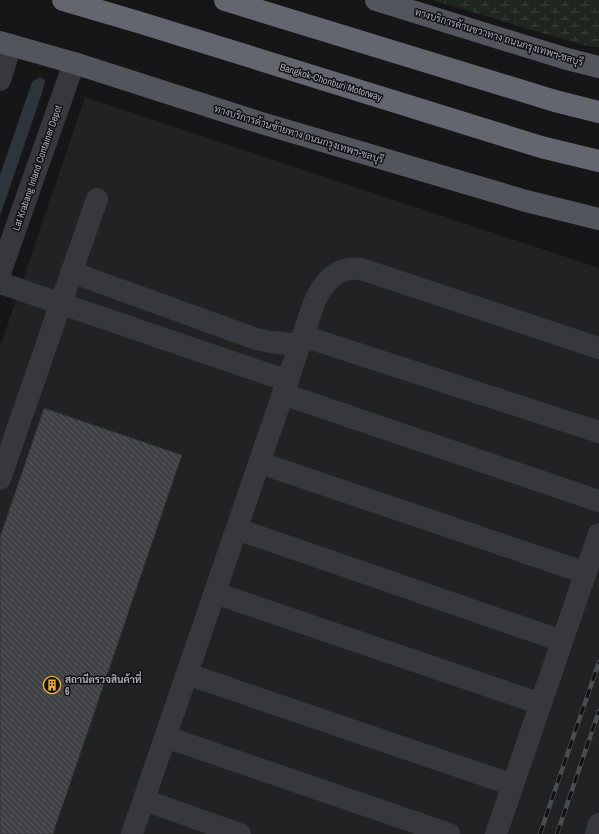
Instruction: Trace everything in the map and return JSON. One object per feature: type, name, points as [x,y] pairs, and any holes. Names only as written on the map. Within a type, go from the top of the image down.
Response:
[{"type":"highway","name":"Bangkok-Chonburi Motorway","points":[[63,0],[541,147],[599,161]]},
{"type":"highway","points":[[225,0],[555,101],[599,112]]},
{"type":"main road","name":"ทางบริการด้านขวาทาง ถนนกรุงเทพฯ-ชลบุรี","points":[[376,0],[567,59],[599,66]]},
{"type":"main road","name":"ทางบริการด้านซ้ายทาง ถนนกรุงเทพฯ-ชลบุรี","points":[[6,44],[74,63],[258,122],[526,201],[599,219]]},
{"type":"street","points":[[0,80],[6,44]]},
{"type":"street","name":"Lat Krabang Inland Container Depot","points":[[0,273],[74,63]]},
{"type":"street","points":[[0,479],[97,199]]},
{"type":"street","points":[[132,834],[314,303],[325,283],[344,269],[361,269],[599,348]]},
{"type":"street","points":[[71,272],[256,339],[271,342],[302,340],[599,432]]},
{"type":"street","points":[[0,283],[61,303],[599,501]]},
{"type":"street","points":[[260,463],[586,574]]},
{"type":"street","points":[[237,529],[562,641]]},
{"type":"street","points":[[496,834],[599,534]]},
{"type":"street","points":[[215,593],[541,704]]},
{"type":"street","points":[[187,674],[513,785]]},
{"type":"street","points":[[166,737],[449,834]]},
{"type":"street","points":[[144,800],[240,834]]},
{"type":"street","points":[[596,834],[599,824]]},
{"type":"shaded area","points":[[40,77],[45,80],[43,90],[0,216],[0,175],[32,82]]},
{"type":"shaded area","points":[[85,97],[599,268],[599,834],[0,834],[0,347]]},
{"type":"green space","points":[[432,0],[599,0],[599,48],[583,45]]},
{"type":"building","name":"สถานีตรวจสินค้าที่ 6","points":[[44,408],[182,455],[53,834],[0,834],[0,537]]},
{"type":"railway","points":[[540,834],[599,662]]},
{"type":"railway","points":[[557,834],[599,711]]},
{"type":"place","name":"สถานีตรวจสินค้าที่ 6","points":[[52,685]]}]
